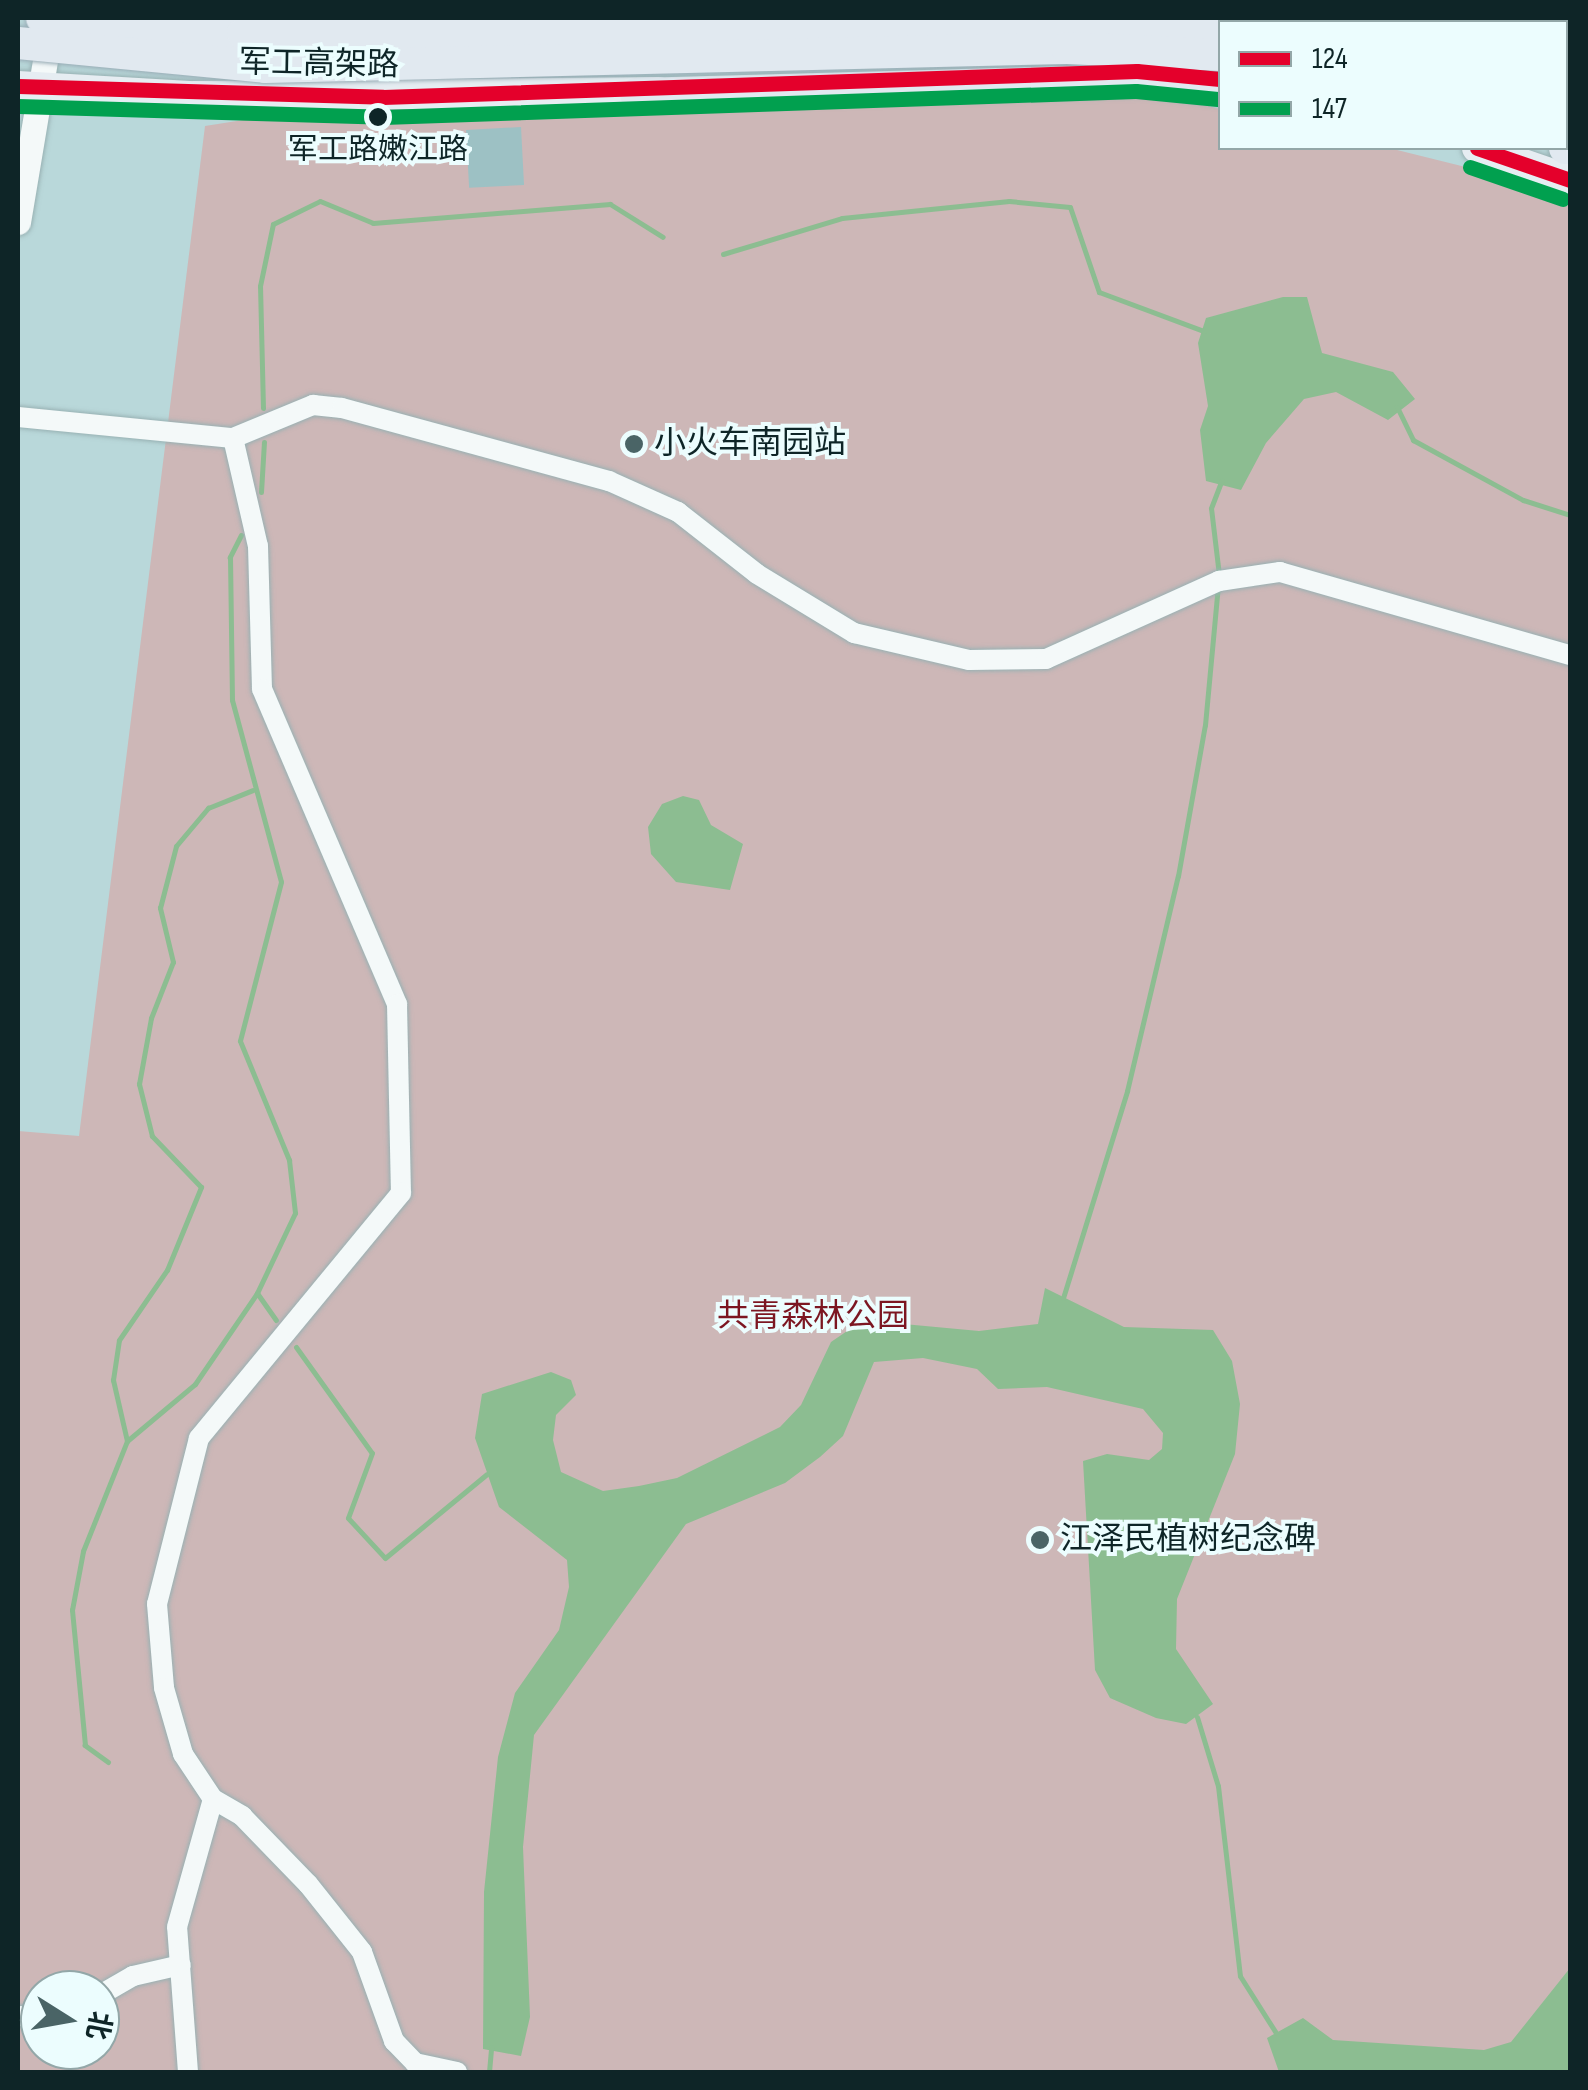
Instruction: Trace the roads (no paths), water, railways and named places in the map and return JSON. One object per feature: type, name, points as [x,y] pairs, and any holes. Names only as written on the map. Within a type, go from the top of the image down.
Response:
[{"type":"highway","name":"军工高架路","points":[[42,18],[242,34],[1218,28]]},
{"type":"highway","points":[[725,18],[815,18]]},
{"type":"highway","name":"军工高架路","points":[[18,43],[266,66],[1068,48],[1218,55]]},
{"type":"highway","points":[[636,94],[1142,80],[1218,89]]},
{"type":"main road","points":[[31,87],[636,94],[761,82],[1117,71],[1218,79]]},
{"type":"main road","points":[[1483,150],[1570,180]]},
{"type":"street","points":[[18,222],[31,87],[52,18]]},
{"type":"street","points":[[18,417],[233,438],[313,405],[342,408],[608,480],[678,512],[757,574],[854,633],[969,660],[1046,659],[1219,581],[1280,572],[1570,655]]},
{"type":"street","points":[[233,438],[258,546],[262,688],[397,1004],[402,1193],[199,1438],[157,1604],[173,1721],[183,1754],[213,1799],[282,1857],[362,1952],[394,2040],[415,2063],[457,2072]]},
{"type":"street","points":[[188,2072],[176,1927],[213,1799]]},
{"type":"street","points":[[120,1983],[133,1976],[182,1965]]},
{"type":"waterway","points":[[1523,18],[1528,20]]},
{"type":"waterway","points":[[263,408],[260,286],[273,224],[320,201],[373,223],[610,204],[663,237]]},
{"type":"waterway","points":[[723,254],[842,218],[1009,201],[1070,207],[1099,292],[1204,331]]},
{"type":"waterway","points":[[1397,407],[1413,440],[1523,500],[1570,515]]},
{"type":"waterway","points":[[261,492],[264,442]]},
{"type":"waterway","points":[[1219,575],[1211,508],[1222,480]]},
{"type":"waterway","points":[[241,535],[230,557],[232,700],[281,882],[240,1041],[289,1160],[295,1213],[257,1293],[276,1320]]},
{"type":"waterway","points":[[1063,1298],[1127,1091],[1178,876],[1205,725],[1218,586]]},
{"type":"waterway","points":[[108,1762],[85,1745],[72,1610],[83,1551],[127,1441],[113,1380],[119,1340],[167,1270],[201,1187],[152,1136],[139,1084],[151,1018],[173,962],[160,908],[176,846],[208,808],[253,790]]},
{"type":"waterway","points":[[127,1441],[195,1384],[257,1293]]},
{"type":"waterway","points":[[296,1347],[372,1453],[348,1518],[385,1558],[487,1474]]},
{"type":"waterway","points":[[1197,1717],[1218,1786],[1240,1976],[1276,2033]]},
{"type":"waterway","points":[[489,2072],[491,2047]]},
{"type":"place","name":"军工路嫩江路","points":[[378,117]]},
{"type":"place","name":"小火车南园站","points":[[634,444]]},
{"type":"place","name":"江泽民植树纪念碑","points":[[1040,1540]]},
{"type":"park label","name":"共青森林公园","points":[[813,1317]]}]
